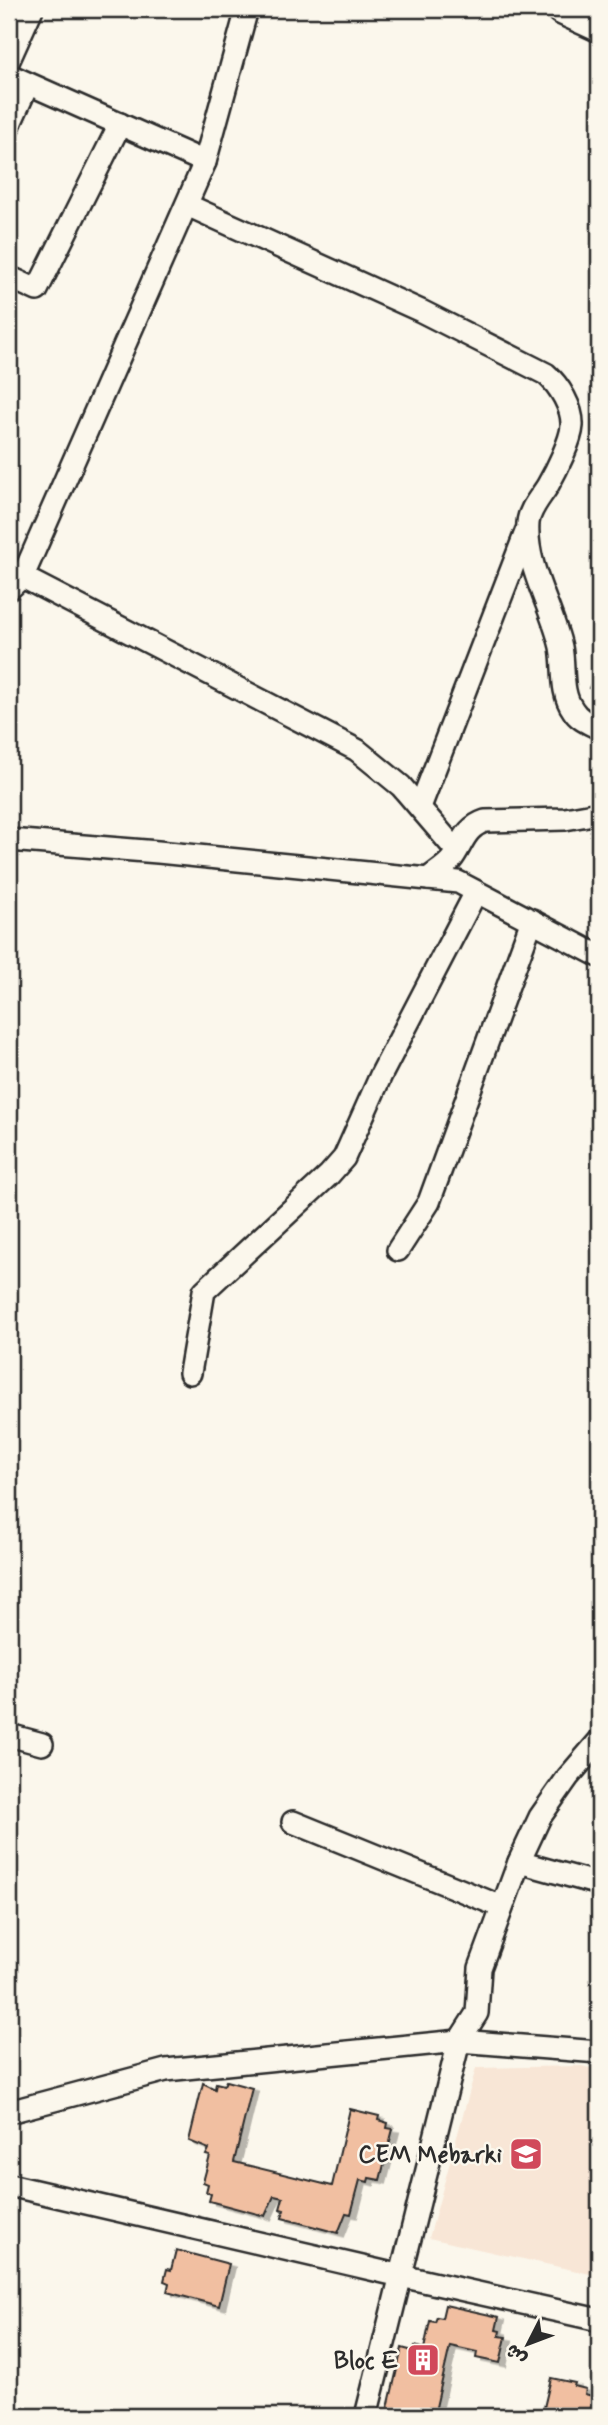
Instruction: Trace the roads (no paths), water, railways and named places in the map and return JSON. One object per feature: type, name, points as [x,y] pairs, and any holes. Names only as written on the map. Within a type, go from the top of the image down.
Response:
[{"type":"main road","points":[[562,9],[599,26]]},
{"type":"street","points":[[9,60],[32,9]]},
{"type":"street","points":[[190,1373],[204,1291],[344,1158],[467,887],[454,854],[420,807],[401,786],[357,750],[13,578],[205,162],[247,9]]},
{"type":"street","points":[[9,126],[19,79],[205,162]]},
{"type":"street","points":[[9,277],[37,290],[120,124]]},
{"type":"street","points":[[187,205],[421,311],[552,379],[559,388],[572,425],[549,482],[528,518],[531,557],[561,648],[568,702],[579,718],[599,728]]},
{"type":"street","points":[[420,807],[528,528]]},
{"type":"street","points":[[428,879],[454,854],[468,830],[475,824],[485,821],[565,819],[599,813]]},
{"type":"street","points":[[9,840],[172,853],[428,879],[467,887],[599,956]]},
{"type":"street","points":[[398,1250],[429,1202],[532,920]]},
{"type":"street","points":[[9,1735],[42,1744]]},
{"type":"street","points":[[366,2416],[459,2040],[477,2013],[480,1968],[519,1862],[540,1817],[568,1777],[599,1741]]},
{"type":"street","points":[[293,1822],[502,1907]]},
{"type":"street","points":[[519,1862],[599,1884]]},
{"type":"street","points":[[9,2112],[166,2070],[459,2040],[599,2052]]},
{"type":"street","points":[[9,2185],[599,2320]]},
{"type":"place","name":"CEM Mebarki","points":[[526,2154]]},
{"type":"place","name":"Bloc E","points":[[423,2360]]}]
